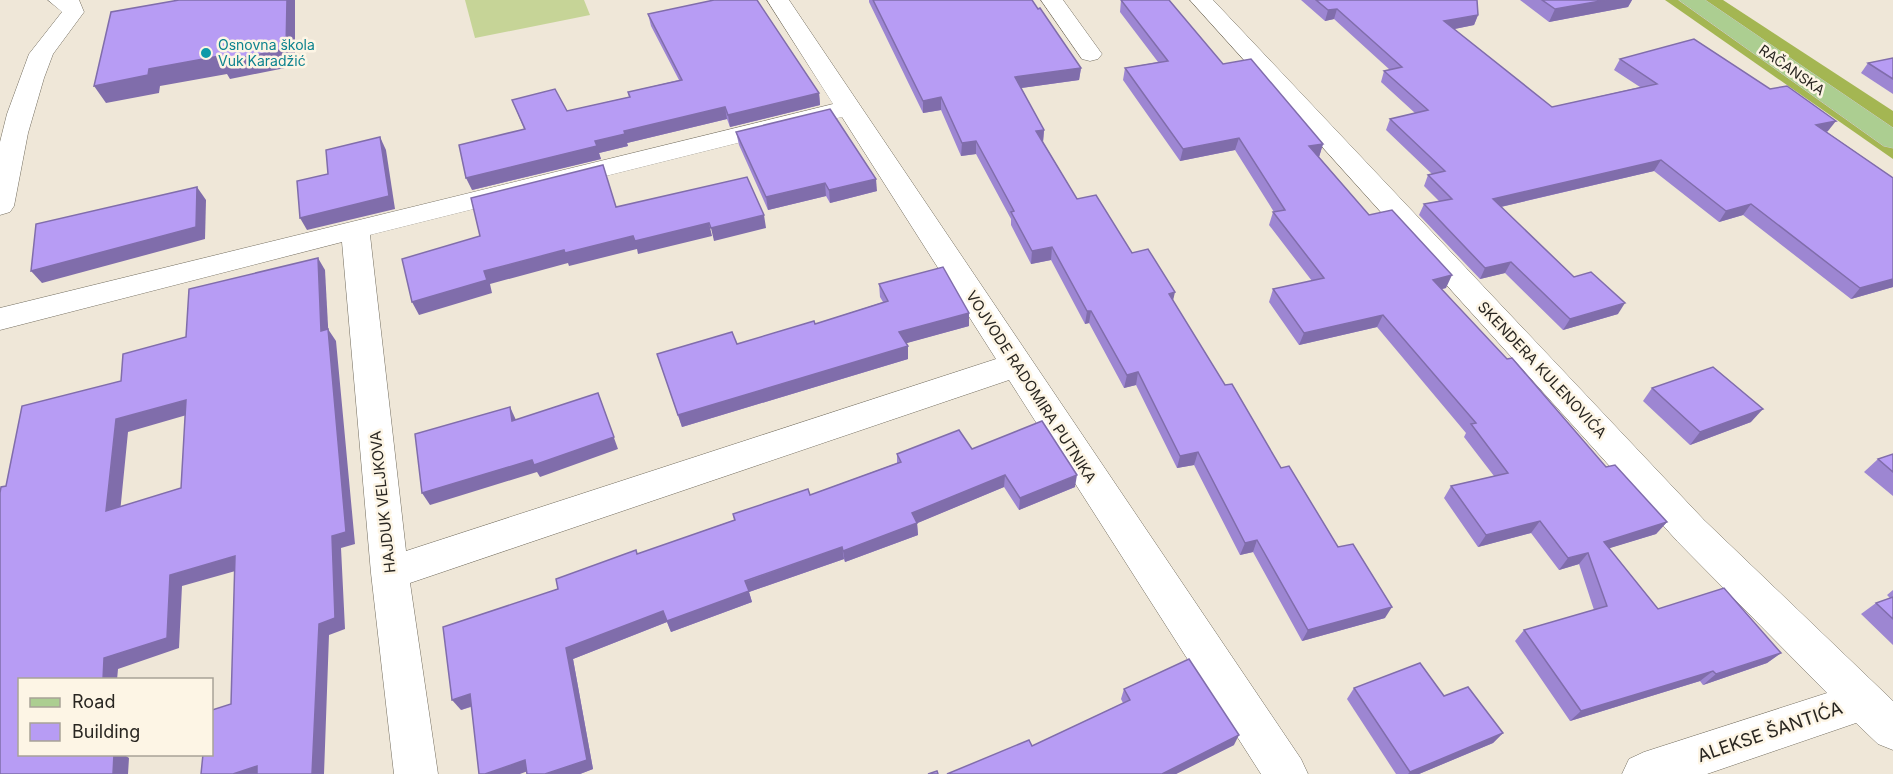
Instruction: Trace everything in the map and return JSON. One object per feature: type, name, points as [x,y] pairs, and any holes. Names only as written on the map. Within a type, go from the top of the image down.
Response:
[{"type":"main road","name":"RAČANSKA","points":[[1690,0],[1893,140]]},
{"type":"street","points":[[0,206],[12,146],[38,59],[64,31],[73,12],[71,5],[59,0]]},
{"type":"street","name":"VOJVODE RADOMIRA PUTNIKA","points":[[778,0],[1286,774]]},
{"type":"street","points":[[1052,0],[1089,54]]},
{"type":"street","name":"SKENDERA KULENOVIĆA","points":[[1201,0],[1683,522],[1893,730]]},
{"type":"street","points":[[0,319],[849,108]]},
{"type":"street","name":"HAJDUK VELJKOVA","points":[[355,229],[390,573],[416,774]]},
{"type":"street","points":[[390,573],[1016,365]]},
{"type":"street","name":"ALEKSE ŠANTIĆA","points":[[1644,774],[1862,701]]},
{"type":"green space","points":[[465,0],[584,0],[590,15],[475,38]]},
{"type":"green space","points":[[1665,0],[1723,0],[1893,111],[1893,159]]},
{"type":"building","name":"Osnovna škola Vuk Karadžić","points":[[179,0],[287,0],[286,49],[220,62],[220,56],[149,69],[148,75],[94,86],[111,12]]},
{"type":"building","points":[[714,0],[757,0],[819,93],[728,115],[725,107],[624,131],[625,134],[595,141],[597,146],[466,178],[459,145],[525,129],[512,100],[555,89],[567,111],[630,97],[628,92],[682,80],[648,14]]},
{"type":"building","points":[[873,0],[1032,0],[1038,9],[1040,8],[1081,68],[1015,77],[1044,130],[1036,131],[1077,199],[1096,195],[1132,253],[1148,249],[1175,292],[1169,294],[1225,385],[1232,384],[1281,468],[1289,466],[1338,547],[1353,544],[1392,607],[1308,630],[1257,540],[1245,543],[1198,452],[1180,456],[1138,372],[1127,375],[1091,311],[1087,311],[1052,247],[1032,251],[1011,212],[1014,211],[976,141],[962,143],[941,97],[923,101]]},
{"type":"building","points":[[1121,0],[1169,0],[1223,64],[1251,59],[1323,144],[1309,146],[1369,215],[1392,210],[1452,275],[1433,280],[1507,359],[1512,358],[1606,467],[1615,465],[1667,522],[1604,542],[1658,609],[1724,588],[1781,653],[1716,674],[1713,671],[1581,711],[1524,630],[1607,606],[1588,553],[1568,558],[1540,521],[1486,535],[1451,486],[1508,473],[1471,424],[1476,423],[1383,315],[1304,333],[1273,289],[1324,278],[1273,212],[1285,210],[1239,138],[1183,149],[1125,68],[1168,61]]},
{"type":"building","points":[[1316,0],[1477,0],[1478,15],[1444,21],[1552,107],[1657,84],[1620,59],[1694,39],[1770,89],[1787,86],[1836,121],[1816,125],[1893,178],[1893,279],[1860,288],[1751,204],[1726,211],[1661,160],[1493,199],[1574,277],[1591,272],[1625,303],[1570,319],[1511,262],[1485,268],[1424,204],[1452,199],[1428,175],[1445,171],[1390,119],[1428,110],[1384,71],[1402,67],[1337,9],[1328,10]]},
{"type":"building","points":[[1542,0],[1606,0],[1555,9]]},
{"type":"building","points":[[1893,58],[1893,79],[1868,63]]},
{"type":"building","points":[[830,109],[876,179],[829,190],[825,183],[766,197],[736,132]]},
{"type":"building","points":[[380,137],[389,196],[300,218],[297,181],[328,174],[326,150]]},
{"type":"building","points":[[603,165],[616,207],[747,177],[764,215],[711,228],[709,223],[635,241],[633,236],[565,253],[564,250],[484,271],[487,280],[412,302],[402,259],[480,236],[471,198]]},
{"type":"building","points":[[197,187],[196,227],[31,271],[36,224]]},
{"type":"building","points":[[318,258],[321,331],[328,329],[346,532],[332,536],[335,618],[319,624],[312,774],[257,774],[257,766],[233,774],[201,774],[203,756],[213,756],[213,710],[231,704],[235,556],[170,575],[167,638],[104,658],[103,678],[18,678],[18,756],[114,756],[113,774],[0,774],[0,493],[1,487],[6,486],[22,406],[121,381],[123,354],[186,337],[189,289]],"holes":[[[186,400],[181,488],[106,511],[116,419]]]},
{"type":"building","points":[[943,267],[969,313],[899,332],[908,346],[678,415],[657,354],[732,332],[737,344],[814,321],[815,324],[888,301],[879,284]]},
{"type":"building","points":[[1713,367],[1763,409],[1700,432],[1652,388]]},
{"type":"building","points":[[598,393],[614,437],[534,465],[532,460],[422,493],[415,434],[510,407],[512,421]]},
{"type":"building","points":[[1042,421],[1077,475],[1020,498],[1005,475],[912,513],[917,523],[843,551],[842,547],[745,581],[749,591],[667,621],[663,611],[566,648],[587,760],[545,774],[527,774],[525,760],[479,774],[470,694],[452,700],[443,627],[558,589],[556,579],[636,550],[637,554],[735,520],[733,514],[808,489],[810,495],[901,462],[897,454],[959,430],[972,449]]},
{"type":"building","points":[[1893,454],[1893,472],[1878,459]]},
{"type":"building","points":[[1893,597],[1893,619],[1876,603]]},
{"type":"building","points":[[1189,659],[1239,735],[1162,774],[947,774],[1029,740],[1032,746],[1130,700],[1124,689]]},
{"type":"building","points":[[1420,663],[1444,696],[1468,687],[1503,733],[1410,772],[1354,688]]},
{"type":"place","name":"Osnovna škola Vuk Karadžić","points":[[206,53]]}]
